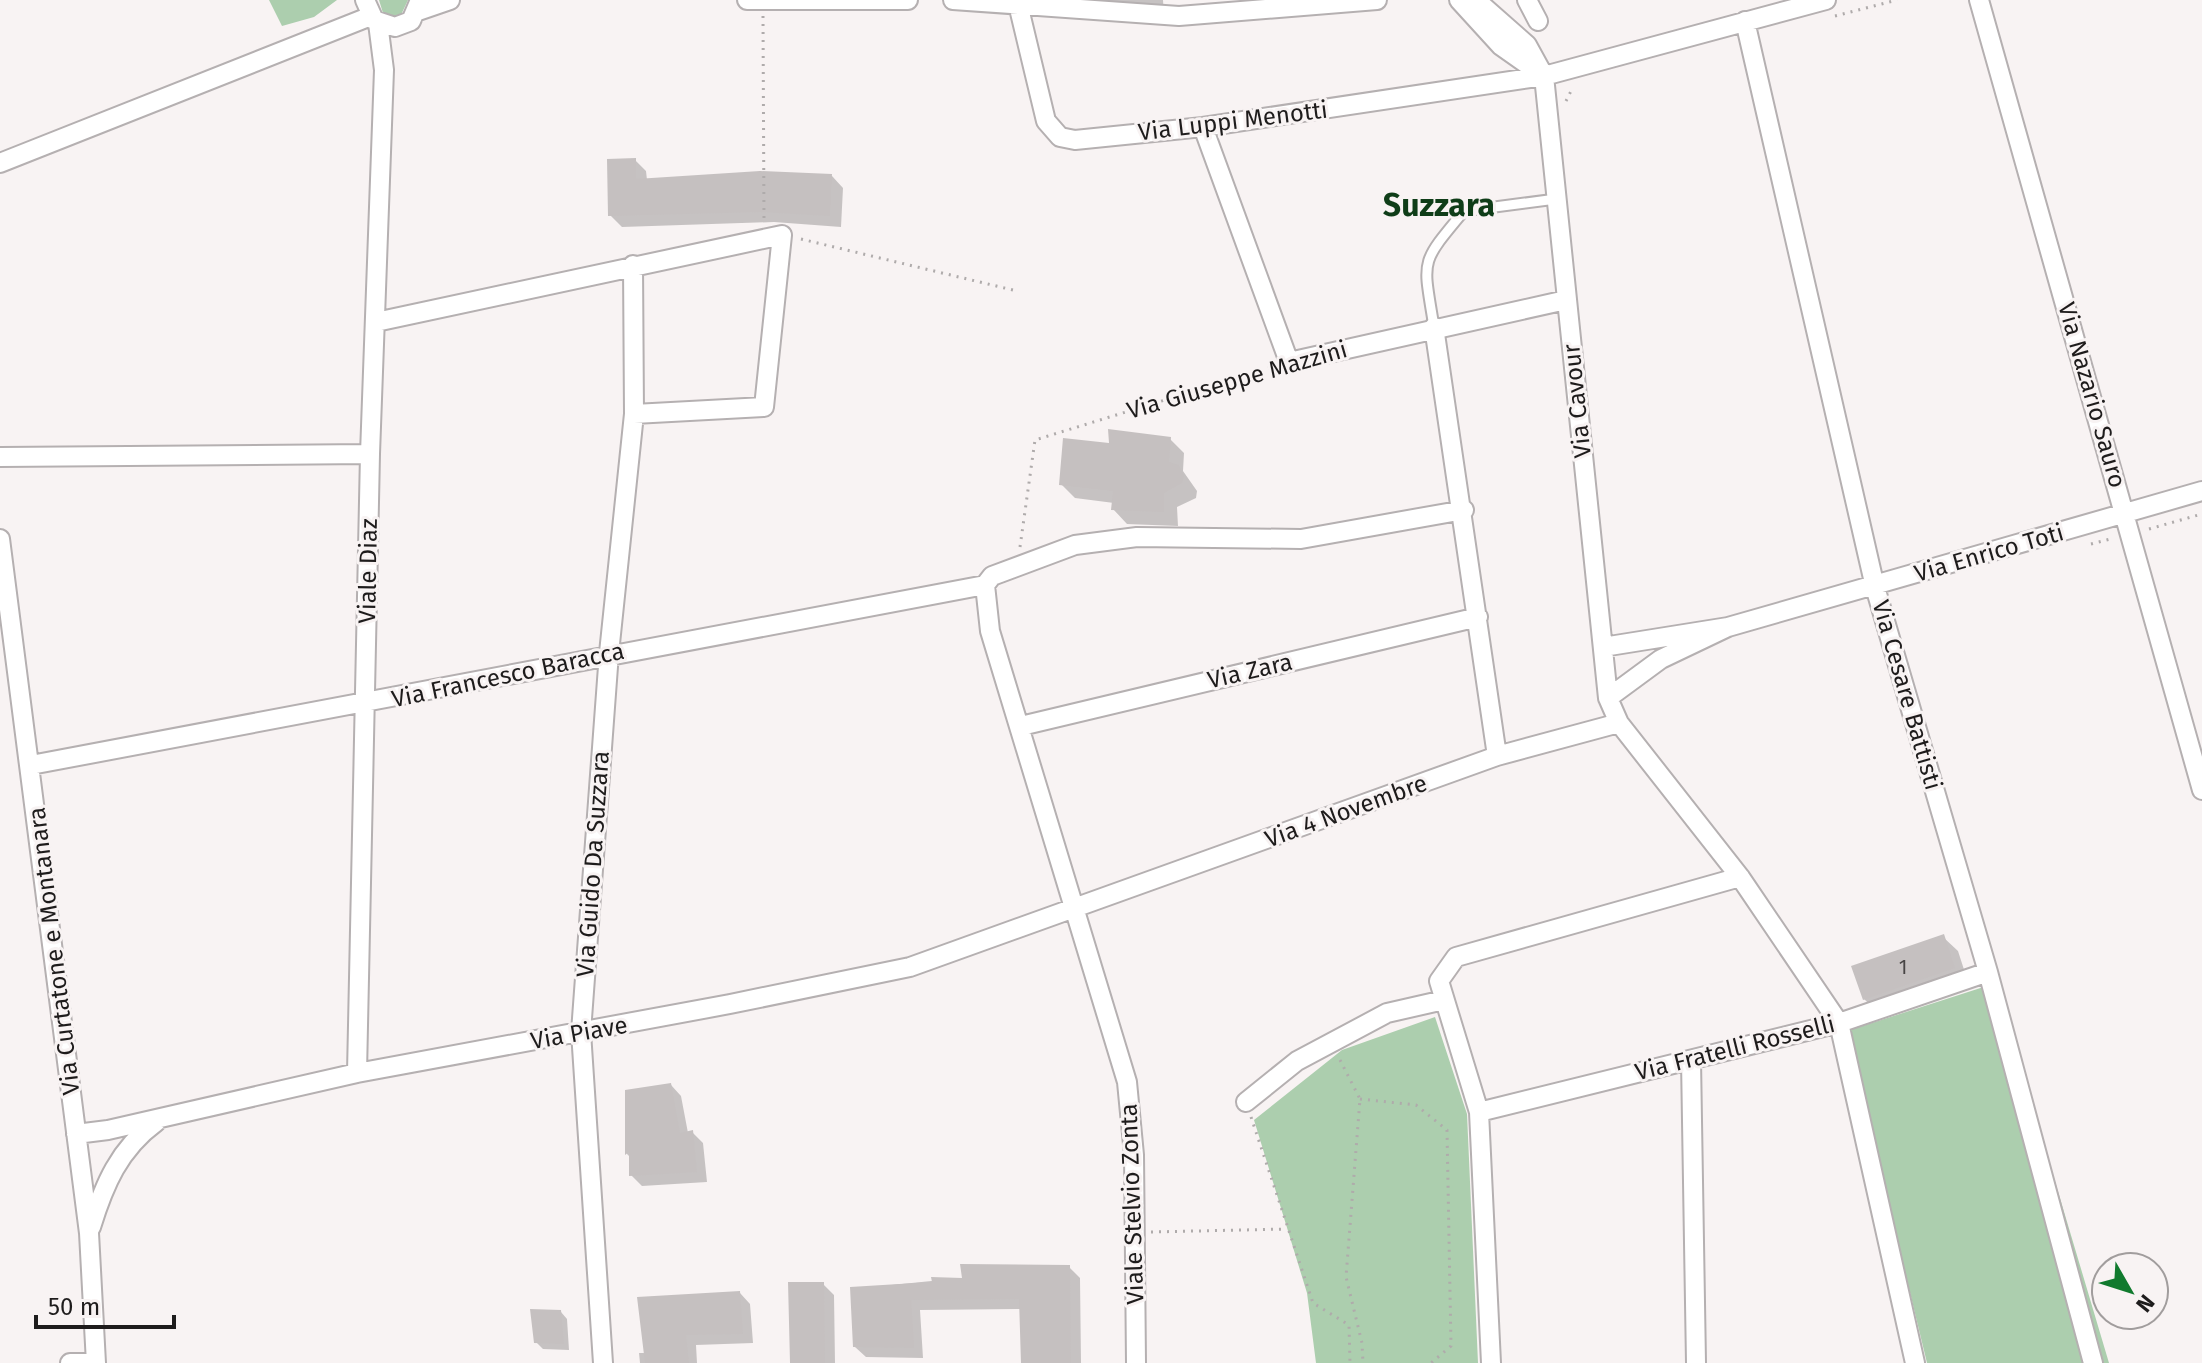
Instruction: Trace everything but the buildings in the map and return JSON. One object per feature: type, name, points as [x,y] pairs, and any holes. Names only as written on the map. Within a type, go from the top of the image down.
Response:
[{"type":"street","points":[[320,37],[359,0]]},
{"type":"street","points":[[371,13],[395,27],[416,11],[450,0]]},
{"type":"street","points":[[747,0],[908,0]]},
{"type":"street","points":[[953,0],[1179,16],[1377,0]]},
{"type":"street","points":[[1459,0],[1501,46],[1544,76]]},
{"type":"street","points":[[1476,0],[1527,45],[1544,76]]},
{"type":"street","points":[[1527,0],[1538,21]]},
{"type":"street","name":"Via Luppi Menotti","points":[[1017,3],[1046,121],[1060,137],[1075,140],[1203,127],[1544,76],[1826,0]]},
{"type":"street","name":"Via Nazario Sauro","points":[[1979,0],[2202,790]]},
{"type":"street","points":[[384,70],[396,38],[416,11]]},
{"type":"street","points":[[0,163],[320,37],[371,13]]},
{"type":"street","points":[[371,13],[384,70]]},
{"type":"street","name":"Via Cesare Battisti","points":[[1745,21],[1875,587],[1988,972],[2093,1363]]},
{"type":"street","name":"Viale Diaz","points":[[357,1073],[370,454],[384,70]]},
{"type":"street","name":"Via Cavour","points":[[1544,76],[1608,698],[1619,723]]},
{"type":"street","points":[[1203,127],[1289,362]]},
{"type":"street","points":[[376,322],[773,237],[764,407],[634,414]]},
{"type":"street","name":"Via Guido Da Suzzara","points":[[603,1363],[581,1032],[609,653],[634,414],[633,265]]},
{"type":"street","name":"Via Giuseppe Mazzini","points":[[1289,362],[1434,327],[1566,300]]},
{"type":"street","points":[[1434,327],[1464,510],[1497,756]]},
{"type":"street","points":[[0,457],[370,454]]},
{"type":"street","name":"Via Enrico Toti","points":[[1603,647],[1728,627],[2202,491]]},
{"type":"street","name":"Via Francesco Baracca","points":[[31,765],[366,704],[609,653],[985,585],[992,576],[1075,545],[1137,537],[1301,539],[1464,510]]},
{"type":"street","name":"Via Curtatone e Montanara","points":[[0,539],[89,1233],[96,1363]]},
{"type":"street","name":"Viale Stelvio Zonta","points":[[985,585],[990,631],[1127,1082],[1134,1155],[1136,1363]]},
{"type":"street","name":"Via Zara","points":[[1021,726],[1478,617]]},
{"type":"street","name":"Via Enrico Toti","points":[[1608,698],[1661,659],[1728,627]]},
{"type":"street","name":"Via Fratelli Rosselli","points":[[1619,723],[1740,877],[1839,1023]]},
{"type":"street","name":"Via 4 Novembre","points":[[1076,909],[1497,756],[1619,723]]},
{"type":"street","points":[[1491,1363],[1479,1112],[1439,981],[1456,957],[1740,877]]},
{"type":"street","name":"Via Piave","points":[[76,1134],[162,1118],[357,1073],[910,967],[1076,909]]},
{"type":"street","name":"Via Fratelli Rosselli","points":[[1479,1112],[1839,1023],[1988,972]]},
{"type":"street","points":[[1246,1102],[1297,1061],[1387,1013],[1444,1000]]},
{"type":"street","points":[[1839,1023],[1915,1363]]},
{"type":"street","points":[[1691,1060],[1696,1363]]},
{"type":"street","points":[[89,1233],[101,1195],[121,1155],[162,1118]]},
{"type":"street","points":[[70,1363],[96,1363]]},
{"type":"lane","points":[[1434,327],[1425,269],[1430,252],[1464,211],[1556,199]]},
{"type":"path","points":[[763,0],[773,237],[1017,291]]},
{"type":"path","name":"Via Giuseppe Mazzini","points":[[1018,567],[1035,440],[1289,362]]},
{"type":"path","points":[[1331,1042],[1360,1099],[1346,1277],[1362,1343],[1363,1363]]},
{"type":"path","points":[[1360,1099],[1416,1105],[1447,1130],[1451,1346],[1431,1363]]},
{"type":"path","points":[[1246,1102],[1313,1303],[1349,1325],[1350,1363]]},
{"type":"path","points":[[1134,1232],[1287,1229]]},
{"type":"green space","points":[[269,0],[337,0],[314,17],[282,26]]},
{"type":"green space","points":[[379,0],[408,0],[401,15],[392,17],[383,13]]},
{"type":"green space","points":[[1996,983],[2090,1299],[2090,1331],[2099,1331],[2109,1363],[1927,1363],[1847,1031]]},
{"type":"green space","points":[[1435,1017],[1467,1114],[1478,1363],[1316,1363],[1307,1293],[1254,1120],[1342,1050]]},
{"type":"district","name":"Suzzara","points":[[1439,205]]}]
